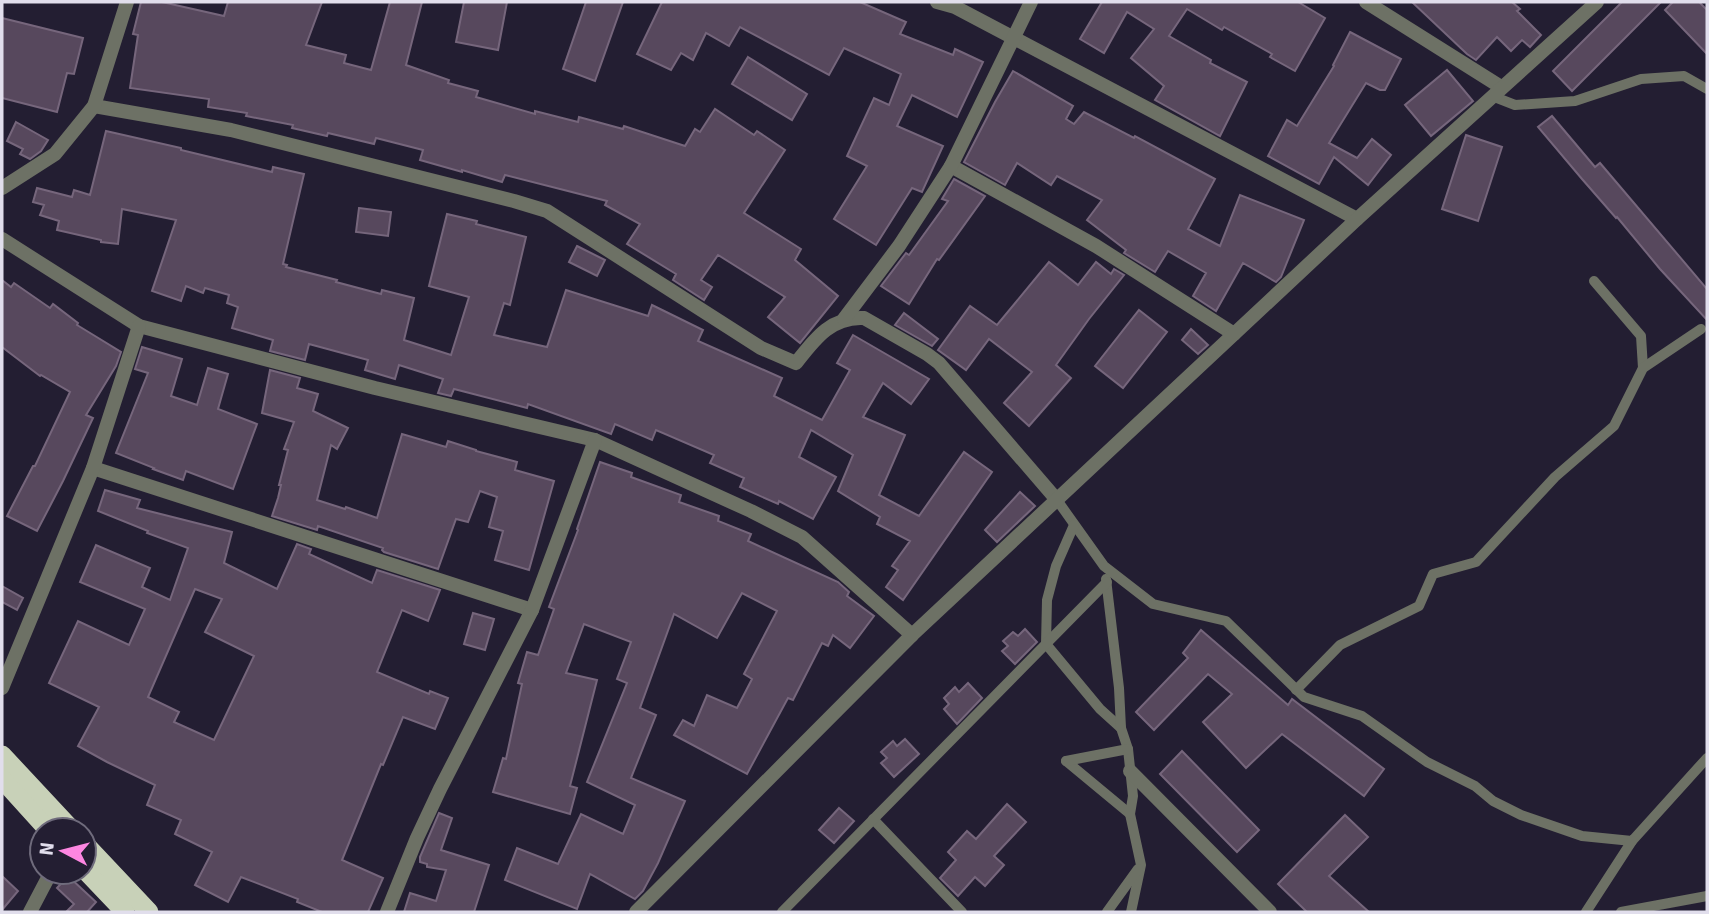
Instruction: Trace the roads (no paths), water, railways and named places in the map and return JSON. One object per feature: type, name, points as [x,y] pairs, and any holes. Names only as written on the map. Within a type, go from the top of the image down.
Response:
[{"type":"highway","points":[[2,755],[59,816]]},
{"type":"highway","points":[[2,779],[35,816]]},
{"type":"highway","points":[[98,858],[149,912]]},
{"type":"highway","points":[[98,884],[124,912]]},
{"type":"street","points":[[2,185],[55,154],[94,106],[127,2]]},
{"type":"street","points":[[937,2],[955,7],[1357,219]]},
{"type":"street","points":[[94,106],[231,130],[547,211],[761,348],[796,363],[819,334],[844,319],[899,246],[951,166],[1031,2]]},
{"type":"street","points":[[1366,2],[1497,91]]},
{"type":"street","points":[[636,912],[912,635],[1357,219],[1597,2]]},
{"type":"street","points":[[951,166],[1096,246],[1234,334]]},
{"type":"street","points":[[2,239],[139,326],[375,388],[595,440],[802,537],[912,635]]},
{"type":"street","points":[[844,319],[864,318],[939,363],[1057,500]]},
{"type":"street","points":[[2,688],[93,468],[139,326]]},
{"type":"street","points":[[387,912],[440,789],[532,610],[595,440]]},
{"type":"street","points":[[93,468],[532,610]]},
{"type":"street","points":[[1130,771],[1270,912]]},
{"type":"street","points":[[30,912],[44,886]]},
{"type":"lane","points":[[1497,91],[1515,106],[1575,101],[1641,79],[1684,76],[1707,89]]},
{"type":"lane","points":[[1594,281],[1640,337],[1643,369]]},
{"type":"lane","points":[[1296,690],[1340,645],[1419,606],[1433,574],[1476,562],[1555,477],[1614,426],[1643,369],[1701,329]]},
{"type":"lane","points":[[1057,500],[1104,566],[1153,604],[1226,621],[1304,696],[1362,716],[1427,762],[1475,786],[1493,801],[1521,816],[1582,836],[1632,841]]},
{"type":"lane","points":[[1074,525],[1056,566],[1047,600],[1046,644],[1100,709],[1121,728]]},
{"type":"lane","points":[[1104,566],[1119,688],[1121,728],[1128,749],[1133,796],[1129,814],[1141,865],[1131,912]]},
{"type":"lane","points":[[782,912],[1107,582]]},
{"type":"lane","points":[[1128,749],[1066,761],[1129,814]]},
{"type":"lane","points":[[1586,912],[1632,841],[1707,758]]},
{"type":"lane","points":[[873,819],[962,912]]},
{"type":"lane","points":[[1107,912],[1141,865]]},
{"type":"lane","points":[[1621,912],[1707,896]]}]
